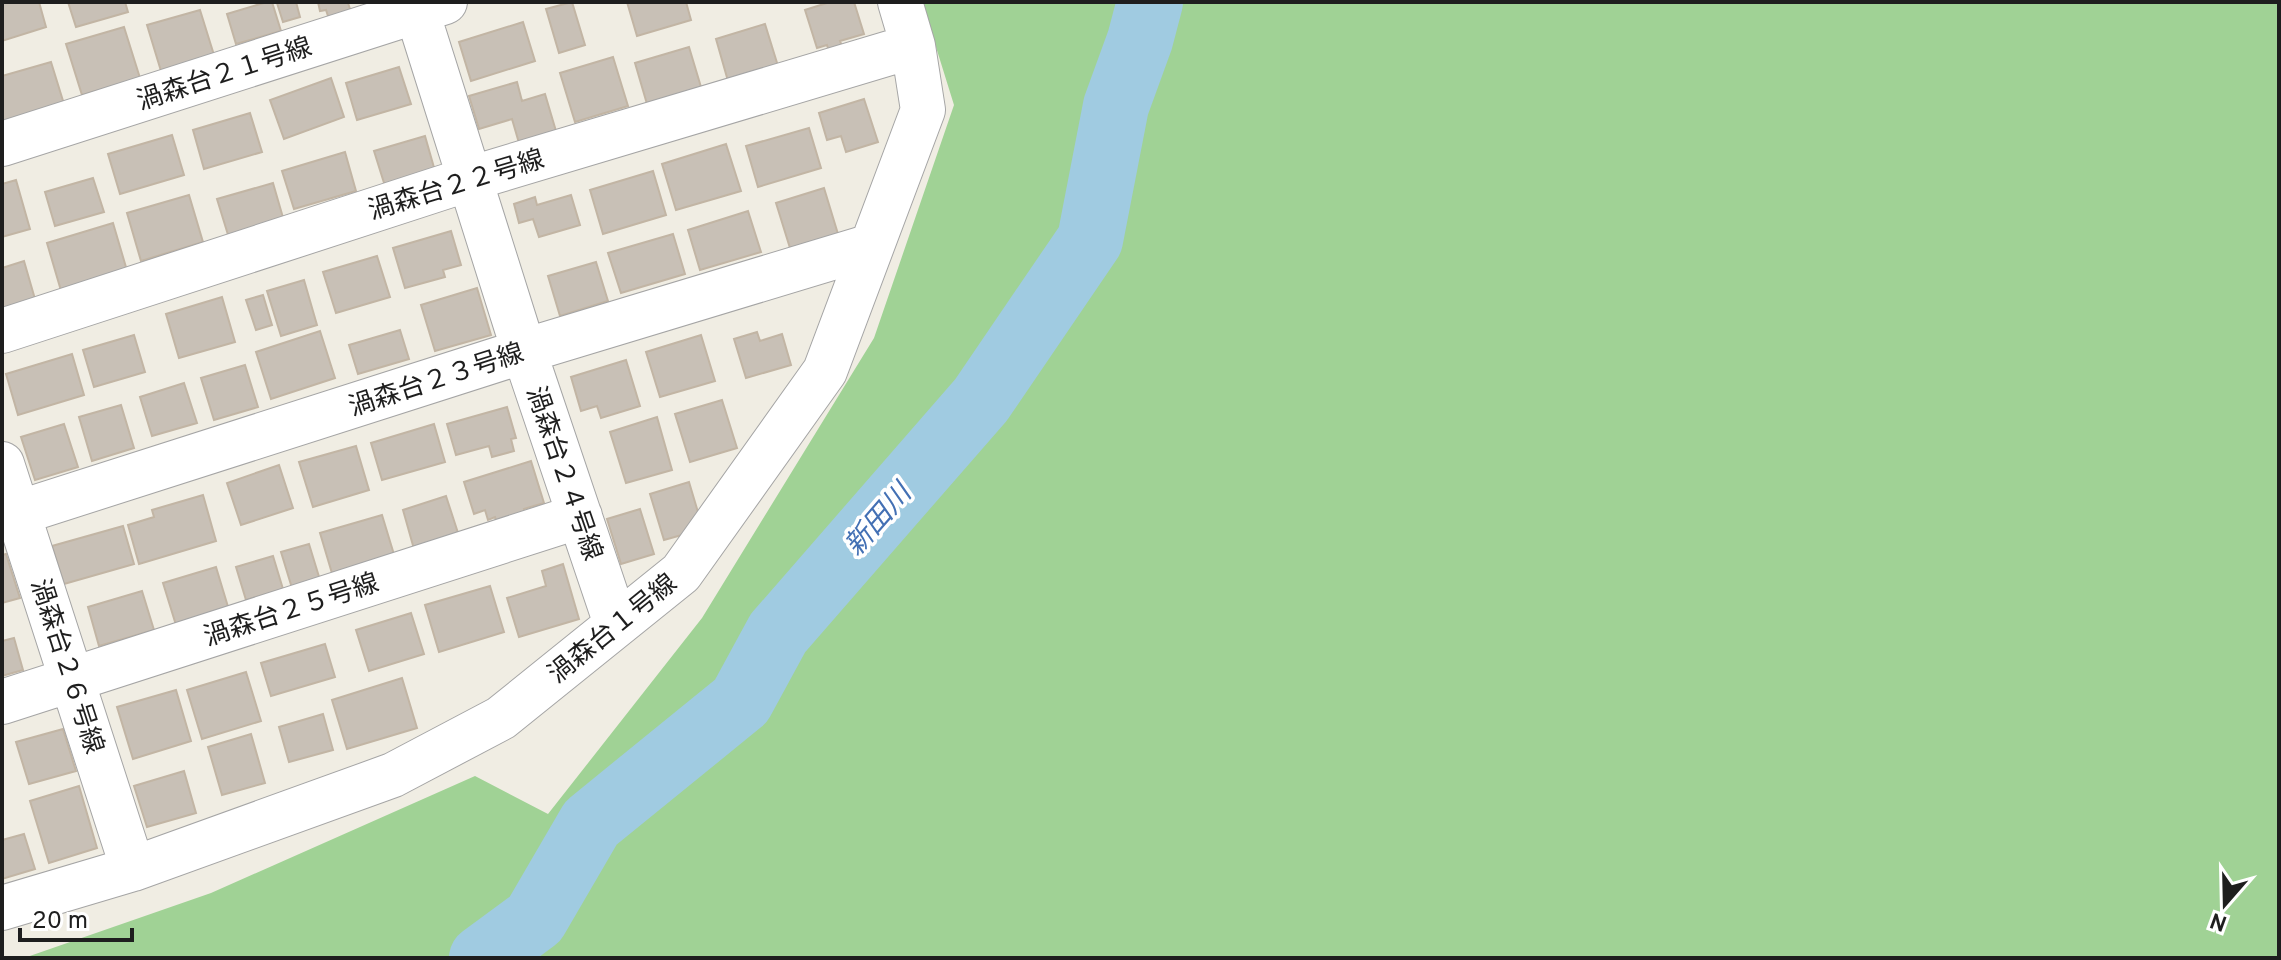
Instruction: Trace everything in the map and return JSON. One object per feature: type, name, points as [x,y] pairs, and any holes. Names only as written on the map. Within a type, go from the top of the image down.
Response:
[{"type":"street","name":"渦森台１号線","points":[[2,908],[133,869],[393,775],[501,718],[681,573],[825,371],[923,110],[913,46],[900,2]]},
{"type":"street","name":"渦森台２１号線","points":[[2,144],[425,5]]},
{"type":"street","name":"渦森台２４号線","points":[[425,5],[469,179],[616,624]]},
{"type":"street","name":"渦森台２２号線","points":[[2,331],[469,179],[913,46]]},
{"type":"street","name":"渦森台２３号線","points":[[10,516],[524,351],[871,246]]},
{"type":"street","name":"渦森台２６号線","points":[[2,464],[10,516],[72,679],[133,869]]},
{"type":"street","name":"渦森台２５号線","points":[[2,702],[580,516]]},
{"type":"green space","points":[[922,2],[2279,2],[2279,958],[24,958],[211,893],[475,776],[548,814],[702,618],[874,338],[954,105]]},
{"type":"building","points":[[2,2],[39,2],[46,27],[2,41]]},
{"type":"building","points":[[68,2],[125,2],[128,12],[76,27]]},
{"type":"building","points":[[272,2],[281,31],[236,44],[227,14]]},
{"type":"building","points":[[296,2],[300,17],[283,22],[277,3]]},
{"type":"building","points":[[318,2],[351,2],[348,3],[352,15],[330,22],[326,10],[320,11]]},
{"type":"building","points":[[572,2],[585,45],[559,53],[546,9]]},
{"type":"building","points":[[627,2],[686,2],[691,20],[637,36]]},
{"type":"building","points":[[830,2],[854,2],[864,34],[840,41],[844,51],[830,55],[827,45],[817,48],[805,10]]},
{"type":"building","points":[[200,10],[214,55],[161,71],[147,25]]},
{"type":"building","points":[[523,22],[535,61],[471,81],[459,42]]},
{"type":"building","points":[[765,24],[778,66],[728,81],[716,39]]},
{"type":"building","points":[[124,27],[140,78],[82,95],[66,44]]},
{"type":"building","points":[[689,47],[701,87],[647,104],[635,63]]},
{"type":"building","points":[[613,57],[628,106],[575,122],[560,73]]},
{"type":"building","points":[[51,62],[64,104],[3,122],[2,76]]},
{"type":"building","points":[[399,67],[411,104],[357,120],[346,83]]},
{"type":"building","points":[[331,78],[344,117],[284,139],[270,100]]},
{"type":"building","points":[[517,82],[522,101],[545,94],[556,131],[519,143],[512,119],[479,129],[469,96]]},
{"type":"building","points":[[864,99],[878,142],[846,152],[841,136],[827,140],[819,113]]},
{"type":"building","points":[[250,113],[262,152],[204,169],[193,130]]},
{"type":"building","points":[[809,128],[821,168],[758,187],[746,146]]},
{"type":"building","points":[[172,135],[184,175],[120,194],[108,154]]},
{"type":"building","points":[[425,136],[435,171],[385,186],[374,151]]},
{"type":"building","points":[[726,144],[741,191],[676,210],[662,164]]},
{"type":"building","points":[[345,152],[356,191],[294,209],[282,171]]},
{"type":"building","points":[[653,171],[666,215],[603,234],[590,190]]},
{"type":"building","points":[[93,178],[104,212],[55,226],[45,192]]},
{"type":"building","points":[[16,180],[30,229],[2,237],[2,184]]},
{"type":"building","points":[[273,183],[284,221],[229,238],[217,199]]},
{"type":"building","points":[[824,188],[838,234],[790,248],[776,203]]},
{"type":"building","points":[[189,195],[203,242],[141,261],[127,213]]},
{"type":"building","points":[[571,195],[580,225],[539,237],[533,219],[519,223],[514,204],[535,197],[537,205]]},
{"type":"building","points":[[748,211],[761,252],[700,270],[688,230]]},
{"type":"building","points":[[113,223],[128,274],[62,294],[47,243]]},
{"type":"building","points":[[451,231],[461,265],[443,270],[445,277],[405,288],[393,248]]},
{"type":"building","points":[[673,234],[685,274],[621,293],[608,253]]},
{"type":"building","points":[[377,256],[390,297],[336,313],[323,272]]},
{"type":"building","points":[[24,261],[35,299],[2,309],[2,268]]},
{"type":"building","points":[[596,262],[608,301],[560,316],[548,276]]},
{"type":"building","points":[[304,280],[317,325],[281,336],[267,291]]},
{"type":"building","points":[[477,288],[491,335],[435,351],[421,305]]},
{"type":"building","points":[[263,295],[272,325],[256,330],[246,300]]},
{"type":"building","points":[[222,297],[235,342],[179,358],[166,314]]},
{"type":"building","points":[[400,330],[409,359],[358,374],[349,345]]},
{"type":"building","points":[[320,331],[335,378],[271,399],[256,352]]},
{"type":"building","points":[[757,332],[760,341],[782,334],[791,365],[746,378],[734,339]]},
{"type":"building","points":[[134,335],[145,372],[94,387],[83,350]]},
{"type":"building","points":[[701,335],[715,381],[660,397],[646,352]]},
{"type":"building","points":[[72,354],[84,395],[18,415],[6,374]]},
{"type":"building","points":[[626,360],[640,406],[601,418],[597,406],[581,411],[571,377]]},
{"type":"building","points":[[245,365],[258,407],[214,420],[201,378]]},
{"type":"building","points":[[184,383],[197,423],[152,436],[140,397]]},
{"type":"building","points":[[722,400],[737,448],[690,462],[675,414]]},
{"type":"building","points":[[121,405],[134,448],[92,461],[79,417]]},
{"type":"building","points":[[507,407],[516,438],[511,439],[514,451],[492,457],[489,446],[456,455],[447,424]]},
{"type":"building","points":[[657,417],[672,470],[626,483],[610,432]]},
{"type":"building","points":[[64,424],[78,467],[35,480],[21,437]]},
{"type":"building","points":[[434,424],[445,462],[382,480],[371,443]]},
{"type":"building","points":[[356,446],[369,490],[313,507],[299,462]]},
{"type":"building","points":[[531,461],[544,503],[524,509],[526,518],[498,527],[495,517],[488,520],[485,510],[474,514],[464,482]]},
{"type":"building","points":[[279,465],[293,508],[241,525],[227,483]]},
{"type":"building","points":[[689,482],[703,529],[664,540],[650,494]]},
{"type":"building","points":[[203,495],[216,541],[139,564],[128,525],[154,517],[152,510]]},
{"type":"building","points":[[446,496],[459,536],[414,549],[403,510]]},
{"type":"building","points":[[640,509],[654,554],[621,564],[607,519]]},
{"type":"building","points":[[382,515],[396,561],[334,580],[320,533]]},
{"type":"building","points":[[123,526],[134,564],[64,584],[52,546]]},
{"type":"building","points":[[309,544],[320,580],[292,588],[281,552]]},
{"type":"building","points":[[6,554],[20,598],[2,603],[2,555]]},
{"type":"building","points":[[273,556],[283,589],[246,600],[236,567]]},
{"type":"building","points":[[563,564],[579,619],[519,637],[507,598],[546,586],[542,571]]},
{"type":"building","points":[[216,567],[229,610],[176,625],[163,583]]},
{"type":"building","points":[[490,586],[504,632],[439,652],[425,605]]},
{"type":"building","points":[[142,591],[154,630],[99,646],[88,607]]},
{"type":"building","points":[[411,613],[424,654],[369,671],[356,630]]},
{"type":"building","points":[[14,638],[23,670],[2,676],[2,641]]},
{"type":"building","points":[[325,644],[335,677],[271,696],[261,663]]},
{"type":"building","points":[[246,672],[261,721],[202,739],[187,690]]},
{"type":"building","points":[[402,678],[417,728],[347,749],[332,700]]},
{"type":"building","points":[[176,690],[191,741],[133,759],[117,707]]},
{"type":"building","points":[[323,714],[333,750],[289,762],[279,727]]},
{"type":"building","points":[[63,729],[76,771],[29,784],[16,742]]},
{"type":"building","points":[[251,734],[265,783],[222,795],[208,747]]},
{"type":"building","points":[[184,771],[196,813],[147,827],[134,786]]},
{"type":"building","points":[[79,786],[97,848],[49,863],[30,801]]},
{"type":"building","points":[[24,834],[35,869],[2,879],[2,840]]},
{"type":"waterway","name":"新田川","points":[[482,958],[535,919],[591,823],[741,701],[778,633],[981,400],[1090,240],[1116,106],[1150,2]]}]
